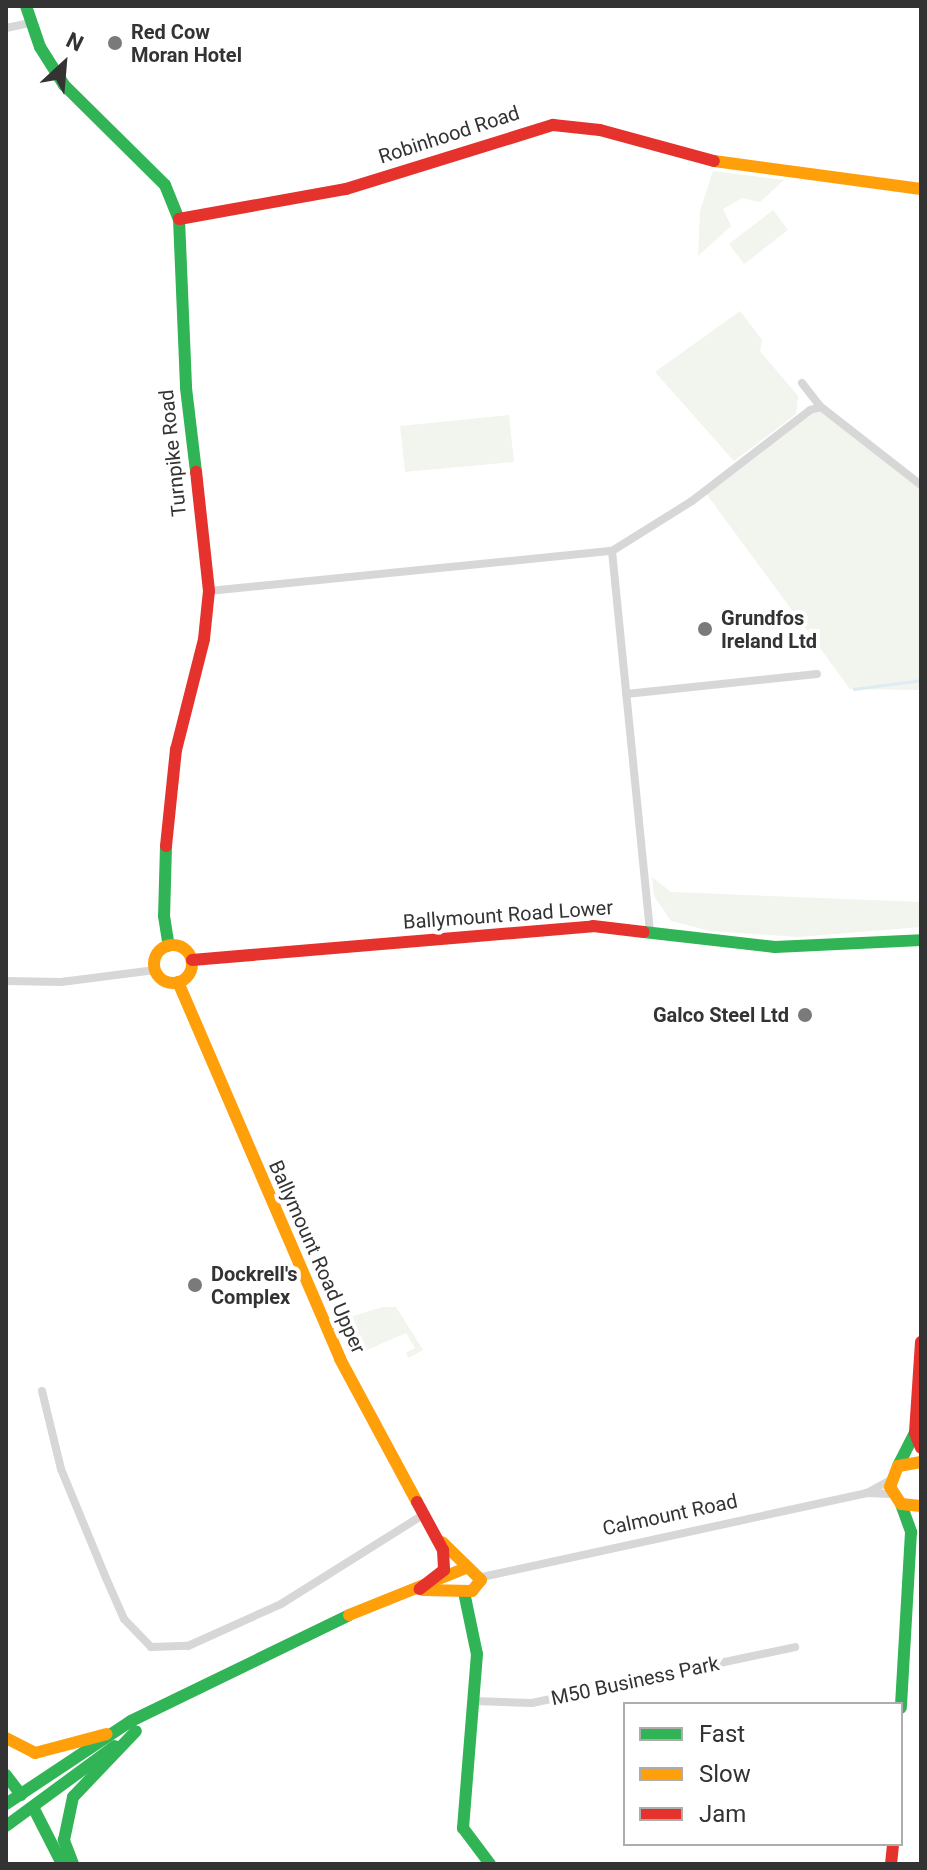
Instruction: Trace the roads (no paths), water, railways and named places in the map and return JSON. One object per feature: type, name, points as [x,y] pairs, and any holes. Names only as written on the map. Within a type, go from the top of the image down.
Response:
[{"type":"main road","name":"Turnpike Road","points":[[26,6],[30,23],[64,85],[165,185],[179,219],[186,388],[209,591],[204,639],[176,750],[166,839],[164,916],[169,946]]},
{"type":"main road","name":"Robinhood Road","points":[[179,219],[346,189],[553,125],[600,130],[722,163],[921,189]]},
{"type":"main road","name":"Ballymount Road Lower","points":[[192,960],[556,927],[650,931],[775,947],[921,940]]},
{"type":"main road","points":[[169,946],[186,950],[192,960],[189,975],[178,982],[164,981],[155,970],[158,952],[169,946]]},
{"type":"main road","name":"Ballymount Road Upper","points":[[178,982],[340,1359],[423,1515],[439,1539],[466,1568],[482,1577]]},
{"type":"main road","points":[[911,1532],[890,1480],[915,1433],[921,1342]]},
{"type":"main road","points":[[915,1433],[921,1448]]},
{"type":"main road","points":[[898,1466],[921,1462]]},
{"type":"main road","points":[[896,1499],[921,1506]]},
{"type":"main road","points":[[901,1702],[911,1532],[921,1514]]},
{"type":"main road","points":[[420,1589],[447,1565],[439,1539]]},
{"type":"main road","points":[[7,1803],[107,1734],[167,1703],[341,1617],[420,1589],[466,1568]]},
{"type":"main road","points":[[420,1589],[464,1592],[477,1588],[482,1577]]},
{"type":"main road","points":[[464,1592],[477,1635],[463,1828],[490,1864]]},
{"type":"main road","points":[[73,1864],[64,1840],[73,1797],[167,1703]]},
{"type":"main road","points":[[12,1822],[136,1731]]},
{"type":"main road","points":[[6,1738],[35,1753],[107,1734]]},
{"type":"main road","points":[[6,1775],[33,1807],[62,1864]]},
{"type":"street","points":[[6,28],[30,23]]},
{"type":"street","points":[[802,383],[821,407],[921,485]]},
{"type":"street","points":[[209,591],[612,551],[692,501],[810,410],[821,407]]},
{"type":"street","points":[[612,551],[650,931]]},
{"type":"street","points":[[626,694],[817,674]]},
{"type":"street","points":[[6,981],[61,982],[155,970]]},
{"type":"street","points":[[42,1391],[61,1469],[106,1578],[124,1619],[151,1647],[188,1646],[281,1604],[423,1515]]},
{"type":"street","name":"Calmount Road","points":[[482,1577],[866,1493],[890,1480]]},
{"type":"street","name":"Calmount Road","points":[[866,1493],[896,1499]]},
{"type":"street","name":"M50 Business Park","points":[[474,1701],[532,1703],[795,1647]]},
{"type":"waterway","points":[[854,689],[921,680]]},
{"type":"place","name":"Red Cow Moran Hotel","points":[[115,43]]},
{"type":"place","name":"Grundfos Ireland Ltd","points":[[705,629]]},
{"type":"place","name":"Galco Steel Ltd","points":[[805,1015]]},
{"type":"place","name":"Dockrell's Complex","points":[[195,1285]]}]
